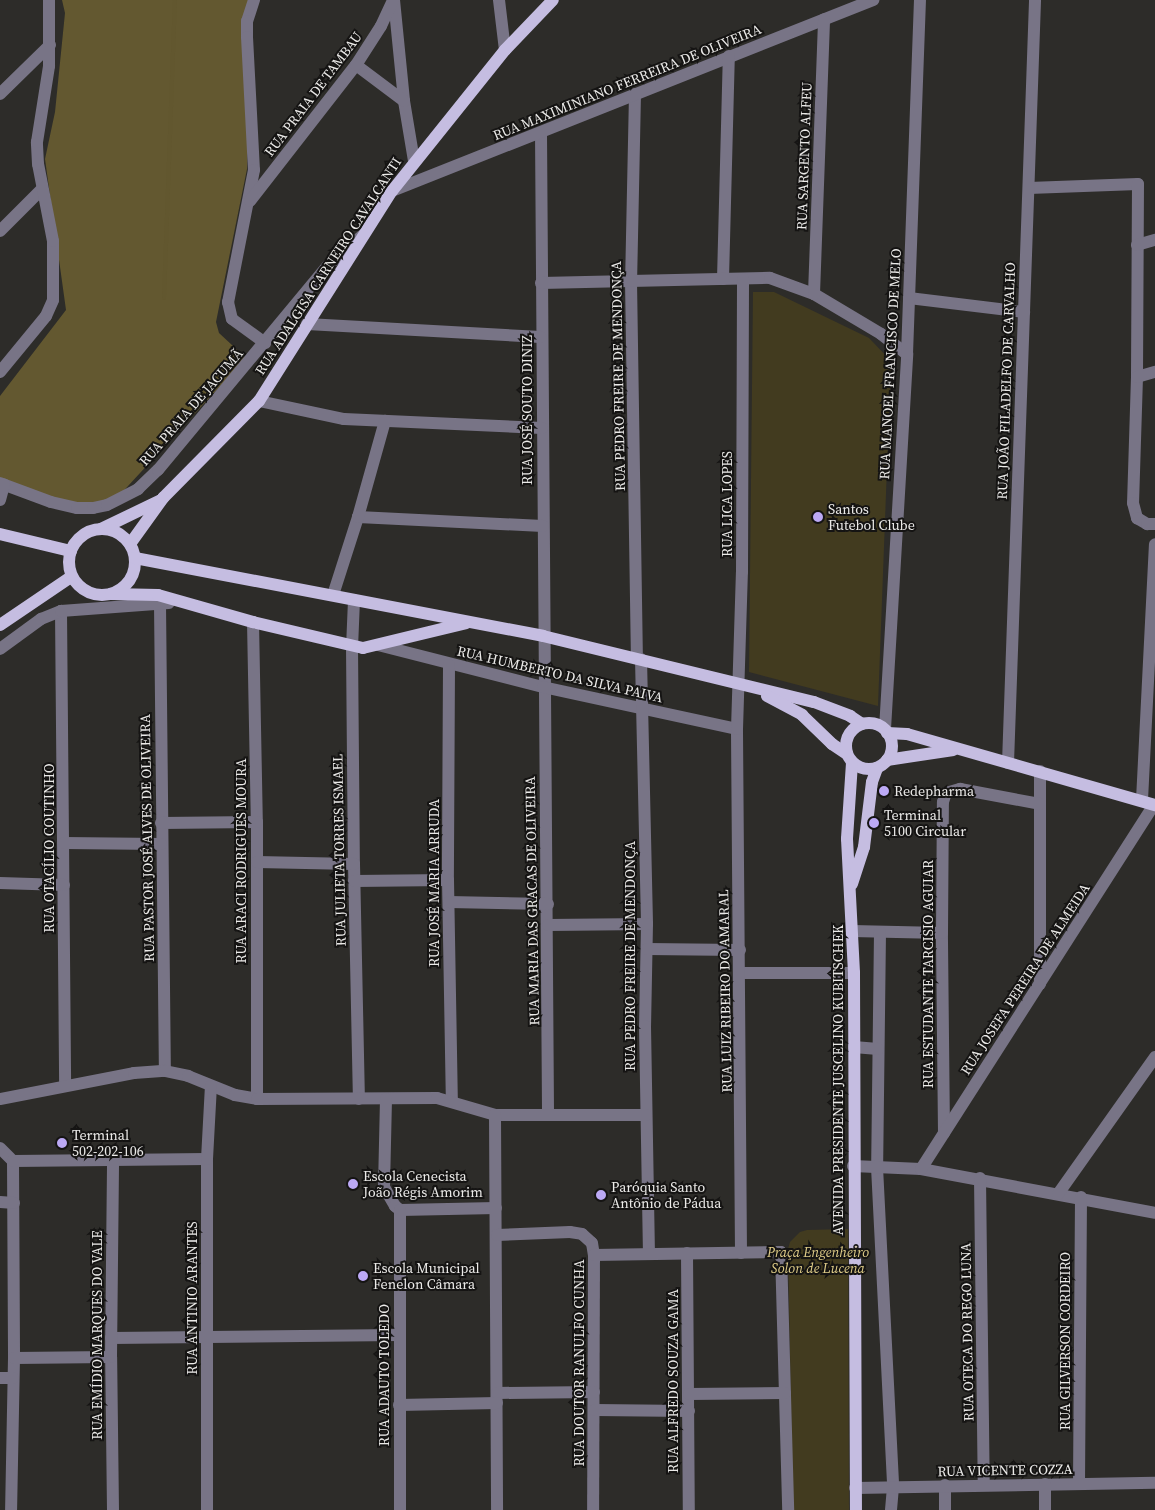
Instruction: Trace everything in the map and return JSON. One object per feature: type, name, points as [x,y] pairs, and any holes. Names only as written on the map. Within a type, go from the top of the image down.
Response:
[{"type":"main road","name":"RUA ADALGISA CARNEIRO CAVALCANTI","points":[[130,544],[163,498],[259,401],[392,191],[414,161],[506,50],[553,0]]},
{"type":"main road","name":"RUA ADALGISA CARNEIRO CAVALCANTI","points":[[102,529],[163,498]]},
{"type":"main road","points":[[111,594],[122,589],[129,580],[134,570],[135,558],[130,544],[117,534],[102,529],[92,530],[81,536],[71,551],[69,565],[71,577],[84,590],[93,594],[111,594],[144,594],[184,601],[254,622],[352,647],[378,646],[471,621]]},
{"type":"main road","points":[[0,534],[71,551]]},
{"type":"main road","points":[[135,558],[471,621],[639,658],[738,683],[754,689],[802,715],[860,768],[877,768]]},
{"type":"main road","points":[[0,625],[71,577]]},
{"type":"main road","points":[[754,689],[814,702],[850,716],[862,724]]},
{"type":"main road","points":[[849,758],[846,744],[848,735],[854,728],[862,724],[875,724],[886,731],[907,734],[956,749],[1040,770],[1151,803]]},
{"type":"main road","points":[[850,891],[864,847],[872,782],[877,768],[887,760],[891,751],[891,742],[886,731]]},
{"type":"main road","points":[[887,760],[956,749]]},
{"type":"main road","name":"AVENIDA PRESIDENTE JUSCELINO KUBITSCHEK","points":[[849,758],[847,839],[854,973],[856,1510]]},
{"type":"street","points":[[0,372],[46,316],[53,300],[53,241],[42,189],[37,142],[46,88],[50,44],[49,0]]},
{"type":"street","points":[[254,0],[247,21],[254,170],[228,302],[232,319],[265,343]]},
{"type":"street","points":[[393,0],[404,101],[414,161]]},
{"type":"street","name":"RUA PRAIA DE TAMBAU","points":[[249,202],[356,66],[376,34],[393,0]]},
{"type":"street","points":[[499,0],[506,50]]},
{"type":"street","name":"RUA MAXIMINIANO FERREIRA DE OLIVEIRA","points":[[392,191],[540,134],[635,94],[873,0]]},
{"type":"street","name":"RUA MANOEL FRANCISCO DE MELO","points":[[886,731],[907,354],[920,0]]},
{"type":"street","name":"RUA JOÃO FILADELFO DE CARVALHO","points":[[1008,763],[1035,0]]},
{"type":"street","name":"RUA SARGENTO ALFEU","points":[[814,294],[824,19]]},
{"type":"street","points":[[0,94],[50,44]]},
{"type":"street","points":[[723,279],[730,56]]},
{"type":"street","points":[[356,66],[404,101]]},
{"type":"street","name":"RUA PEDRO FREIRE DE MENDONÇA","points":[[635,94],[631,281],[647,924],[646,1115],[649,1254]]},
{"type":"street","name":"RUA JOSÉ SOUTO DINIZ","points":[[540,134],[543,687]]},
{"type":"street","points":[[1029,188],[1138,184],[1134,512],[1142,523],[1155,524]]},
{"type":"street","points":[[0,231],[42,189]]},
{"type":"street","name":"RUA PRAIA DE JACUMÃ","points":[[2,484],[51,502],[77,508],[93,508],[125,498],[138,489],[158,470],[328,265],[363,235]]},
{"type":"street","points":[[1137,245],[1155,240]]},
{"type":"street","points":[[541,283],[770,278],[814,294],[881,334],[907,354]]},
{"type":"street","name":"RUA LICA LOPES","points":[[736,729],[742,562],[743,279]]},
{"type":"street","points":[[909,298],[1024,312]]},
{"type":"street","points":[[307,324],[542,337]]},
{"type":"street","points":[[1137,377],[1155,372]]},
{"type":"street","points":[[259,401],[344,419],[542,428]]},
{"type":"street","points":[[333,595],[358,518],[385,421]]},
{"type":"street","points":[[0,500],[2,484]]},
{"type":"street","points":[[358,518],[542,526]]},
{"type":"street","points":[[1151,803],[1155,544]]},
{"type":"street","name":"RUA JULIETA TORRES ISMAEL","points":[[354,600],[352,647],[354,881],[359,1099]]},
{"type":"street","points":[[0,648],[41,619],[61,611],[184,601]]},
{"type":"street","name":"RUA PASTOR JOSÉ ALVES DE OLIVEIRA","points":[[160,604],[165,1071]]},
{"type":"street","name":"RUA OTACÍLIO COUTINHO","points":[[61,611],[65,1086]]},
{"type":"street","name":"RUA ARACI RODRIGUES MOURA","points":[[254,622],[257,822],[257,1099]]},
{"type":"street","name":"RUA HUMBERTO DA SILVA PAIVA","points":[[378,646],[543,687],[736,729]]},
{"type":"street","name":"RUA JOSÉ MARIA ARRUDA","points":[[450,665],[448,880],[452,1101]]},
{"type":"street","name":"RUA MARIA DAS GRACAS DE OLIVEIRA","points":[[543,687],[548,904],[548,1114]]},
{"type":"street","name":"RUA LUIZ RIBEIRO DO AMARAL","points":[[736,729],[742,1253]]},
{"type":"street","points":[[1040,770],[1040,984]]},
{"type":"street","name":"RUA ESTUDANTE TARCISIO AGUIAR","points":[[944,1132],[943,802],[946,793],[960,789],[1040,804]]},
{"type":"street","name":"RUA JOSEFA PEREIRA DE ALMEIDA","points":[[921,1169],[1040,984],[1151,803]]},
{"type":"street","points":[[161,823],[257,822]]},
{"type":"street","points":[[64,843],[162,844]]},
{"type":"street","points":[[257,862],[354,864]]},
{"type":"street","points":[[354,881],[448,880]]},
{"type":"street","points":[[0,883],[64,885]]},
{"type":"street","points":[[449,902],[548,904]]},
{"type":"street","points":[[548,925],[647,924]]},
{"type":"street","points":[[852,931],[942,933]]},
{"type":"street","points":[[880,932],[877,1167],[894,1488],[891,1510]]},
{"type":"street","points":[[647,949],[740,950]]},
{"type":"street","points":[[740,973],[854,973]]},
{"type":"street","points":[[854,1047],[878,1049]]},
{"type":"street","points":[[1058,1194],[1155,1056]]},
{"type":"street","points":[[0,1099],[134,1073],[165,1071],[188,1076],[235,1095],[257,1099],[437,1098],[495,1115],[646,1115]]},
{"type":"street","name":"RUA ANTINIO ARANTES","points":[[207,1510],[206,1336],[208,1159],[211,1086]]},
{"type":"street","points":[[386,1099],[384,1187],[389,1199],[400,1210],[496,1208]]},
{"type":"street","points":[[495,1115],[497,1510]]},
{"type":"street","points":[[0,1148],[13,1161],[14,1358],[11,1510]]},
{"type":"street","points":[[13,1161],[208,1159]]},
{"type":"street","name":"RUA EMÍDIO MARQUES DO VALE","points":[[112,1510],[113,1161]]},
{"type":"street","points":[[854,1166],[921,1169],[980,1178],[1155,1213]]},
{"type":"street","name":"RUA OTECA DO REGO LUNA","points":[[980,1178],[984,1484]]},
{"type":"street","name":"RUA GILVERSON CORDEIRO","points":[[1079,1484],[1081,1197]]},
{"type":"street","points":[[0,1202],[14,1202]]},
{"type":"street","name":"RUA ADAUTO TOLEDO","points":[[400,1210],[398,1334],[400,1510]]},
{"type":"street","name":"RUA DOUTOR RANULFO CUNHA","points":[[497,1235],[570,1232],[582,1234],[589,1238],[594,1255],[595,1410],[593,1510]]},
{"type":"street","points":[[594,1255],[781,1252],[788,1510]]},
{"type":"street","name":"RUA ALFREDO SOUZA GAMA","points":[[687,1253],[689,1510]]},
{"type":"street","points":[[111,1338],[398,1334]]},
{"type":"street","points":[[14,1358],[111,1357]]},
{"type":"street","points":[[0,1378],[13,1378]]},
{"type":"street","points":[[399,1405],[594,1392]]},
{"type":"street","points":[[689,1394],[786,1393]]},
{"type":"street","points":[[595,1410],[689,1411]]},
{"type":"street","name":"RUA VICENTE COZZA","points":[[855,1488],[984,1484],[1155,1483]]},
{"type":"street","points":[[1045,1484],[1045,1510]]},
{"type":"street","points":[[945,1486],[945,1510]]},
{"type":"green space","name":"Santos Futebol Clube","points":[[753,292],[774,292],[869,338],[891,361],[878,706],[749,672]]},
{"type":"green space","name":"Praça Engenheiro Solon de Lucena","points":[[848,1229],[849,1510],[793,1510],[788,1249],[790,1242],[800,1232],[807,1230]]},
{"type":"shaded area","points":[[62,0],[251,0],[247,169],[216,322],[219,333],[246,358],[105,511],[0,485],[0,396],[66,310],[45,159],[55,112],[65,13]]},
{"type":"waterway","points":[[164,298],[175,0]]},
{"type":"place","name":"Santos Futebol Clube","points":[[818,517]]},
{"type":"place","name":"Redepharma","points":[[884,791]]},
{"type":"place","name":"Terminal 5100 Circular","points":[[874,823]]},
{"type":"place","name":"Terminal 502-202-106","points":[[62,1143]]},
{"type":"place","name":"Escola Cenecista João Régis Amorim","points":[[353,1184]]},
{"type":"place","name":"Paróquia Santo Antônio de Pádua","points":[[601,1195]]},
{"type":"place","name":"Escola Municipal Fenelon Câmara","points":[[363,1276]]}]
